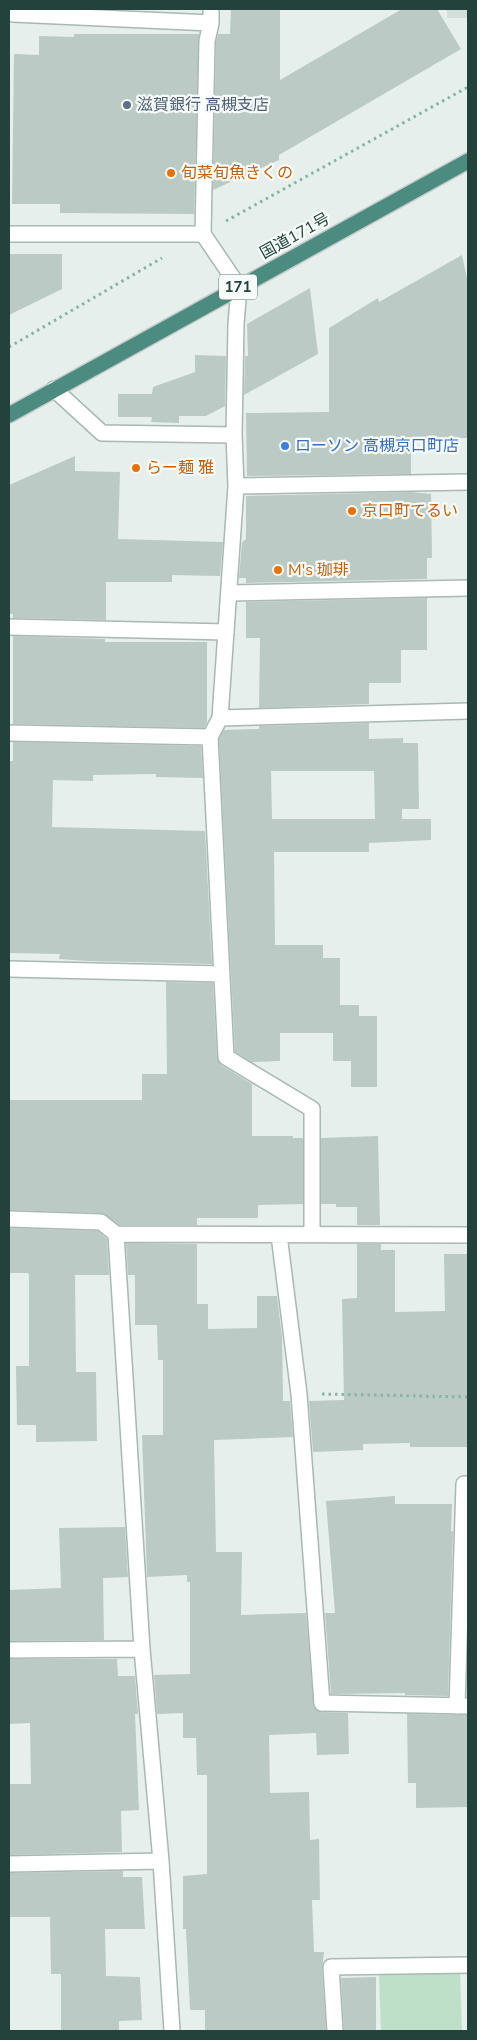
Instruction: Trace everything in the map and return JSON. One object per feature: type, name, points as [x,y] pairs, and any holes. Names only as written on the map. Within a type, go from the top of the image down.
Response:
[{"type":"highway","name":"国道171号","points":[[9,415],[468,160]]},
{"type":"street","points":[[12,12],[211,16],[206,41],[203,234],[239,287],[236,324],[234,436],[236,486],[220,718],[210,737],[226,1057],[312,1109],[312,1235]]},
{"type":"street","points":[[9,234],[203,234]]},
{"type":"street","points":[[54,389],[102,433],[234,436]]},
{"type":"street","points":[[236,486],[468,482]]},
{"type":"street","points":[[229,593],[468,588]]},
{"type":"street","points":[[9,627],[226,632]]},
{"type":"street","points":[[220,718],[468,711]]},
{"type":"street","points":[[9,733],[210,737]]},
{"type":"street","points":[[9,969],[222,974]]},
{"type":"street","points":[[9,1219],[101,1222],[116,1234],[468,1235]]},
{"type":"street","points":[[116,1234],[142,1649],[161,1860],[172,2031]]},
{"type":"street","points":[[279,1235],[298,1394],[322,1703],[463,1706],[464,1484],[468,1484]]},
{"type":"street","points":[[9,1650],[142,1649]]},
{"type":"street","points":[[9,1864],[161,1860]]},
{"type":"street","points":[[335,2031],[331,1968],[468,1965]]},
{"type":"path","points":[[203,234],[468,87]]},
{"type":"path","points":[[9,347],[169,254]]},
{"type":"path","points":[[298,1394],[468,1397]]},
{"type":"shaded area","points":[[447,9],[468,9],[468,18],[447,18]]},
{"type":"green space","points":[[460,1972],[462,2031],[381,2031],[379,1974]]},
{"type":"building","points":[[231,9],[280,9],[280,80],[402,9],[437,9],[461,49],[279,155],[279,160],[213,190],[216,42],[218,34],[230,34]]},
{"type":"building","points":[[74,34],[199,34],[194,214],[60,213],[60,204],[12,204],[14,54],[39,55],[39,36],[74,37]]},
{"type":"building","points":[[9,254],[62,254],[62,289],[9,315]]},
{"type":"building","points":[[462,255],[468,283],[468,438],[411,438],[411,474],[247,476],[246,413],[329,412],[329,328],[378,298],[379,302]]},
{"type":"building","points":[[310,288],[318,354],[244,395],[245,356],[248,356],[247,324]]},
{"type":"building","points":[[195,355],[226,356],[225,406],[206,416],[179,416],[179,423],[151,422],[152,417],[118,417],[118,394],[152,394],[153,387],[195,372]]},
{"type":"building","points":[[75,456],[75,471],[120,472],[118,539],[223,542],[220,576],[172,575],[172,582],[106,582],[106,620],[13,618],[13,614],[9,614],[9,485]]},
{"type":"building","points":[[411,492],[431,494],[432,558],[427,558],[427,579],[246,583],[246,578],[239,578],[242,542],[246,539],[246,496]]},
{"type":"building","points":[[427,598],[427,650],[401,650],[401,683],[369,683],[369,704],[259,708],[260,638],[246,638],[246,602]]},
{"type":"building","points":[[13,636],[105,639],[105,642],[207,642],[207,723],[204,728],[13,724]]},
{"type":"building","points":[[369,723],[369,739],[403,738],[403,743],[418,743],[419,809],[402,809],[402,819],[431,819],[431,840],[369,843],[369,852],[274,852],[275,945],[323,945],[323,958],[340,958],[340,1005],[359,1005],[359,1016],[377,1016],[377,1087],[351,1087],[351,1061],[333,1061],[333,1033],[280,1033],[280,1061],[252,1062],[235,1052],[219,739],[224,730],[259,729],[259,726]],"holes":[[[271,771],[374,771],[375,819],[272,819]]]},
{"type":"building","points":[[13,742],[201,746],[203,778],[156,777],[156,774],[93,775],[93,781],[53,780],[52,827],[205,831],[212,964],[88,961],[59,959],[60,954],[9,953],[9,761],[13,761]]},
{"type":"building","points":[[166,982],[213,983],[217,1058],[221,1065],[252,1084],[252,1136],[293,1136],[293,1138],[303,1138],[303,1204],[258,1205],[258,1218],[197,1218],[197,1225],[119,1225],[101,1213],[9,1210],[9,1100],[142,1100],[142,1074],[167,1074]]},
{"type":"building","points":[[378,1136],[380,1225],[357,1225],[357,1207],[336,1207],[336,1204],[321,1204],[321,1138]]},
{"type":"building","points":[[9,1228],[98,1231],[107,1239],[109,1275],[75,1275],[76,1372],[96,1372],[97,1441],[36,1442],[36,1425],[17,1425],[16,1366],[29,1366],[29,1275],[28,1273],[9,1273]]},
{"type":"building","points":[[126,1243],[197,1244],[197,1304],[208,1304],[208,1329],[257,1328],[257,1296],[277,1296],[282,1337],[283,1401],[290,1401],[293,1437],[214,1440],[216,1552],[242,1552],[241,1615],[306,1613],[314,1707],[321,1712],[348,1713],[349,1754],[317,1755],[316,1733],[269,1735],[270,1793],[309,1792],[310,1840],[319,1839],[320,1900],[312,1900],[314,1952],[324,1952],[322,1968],[326,2031],[205,2031],[205,2010],[190,2010],[186,1929],[183,1929],[183,1876],[207,1874],[207,1775],[197,1775],[196,1738],[183,1738],[183,1713],[157,1714],[154,1675],[190,1674],[190,1582],[187,1582],[187,1575],[147,1577],[142,1435],[163,1435],[163,1360],[158,1360],[157,1325],[135,1325],[135,1275],[128,1275]]},
{"type":"building","points":[[357,1244],[381,1244],[381,1250],[395,1250],[395,1312],[445,1311],[444,1254],[468,1254],[468,1447],[410,1447],[410,1443],[363,1444],[363,1450],[313,1452],[309,1401],[344,1400],[342,1299],[357,1298]]},
{"type":"building","points":[[395,1496],[395,1504],[452,1504],[451,1531],[453,1531],[448,1696],[405,1695],[405,1693],[331,1694],[325,1613],[335,1613],[326,1501]]},
{"type":"building","points":[[125,1527],[128,1577],[103,1578],[104,1640],[9,1641],[9,1590],[61,1588],[59,1528]]},
{"type":"building","points":[[9,1659],[117,1659],[118,1676],[135,1676],[138,1714],[135,1714],[139,1810],[121,1811],[122,1852],[9,1855],[9,1784],[31,1784],[30,1723],[9,1724]]},
{"type":"building","points":[[407,1714],[468,1715],[468,1807],[416,1808],[416,1783],[408,1783]]},
{"type":"building","points":[[123,1871],[123,1877],[142,1877],[145,1929],[105,1929],[106,1976],[140,1977],[142,2020],[119,2021],[119,2031],[61,2031],[61,1974],[51,1974],[50,1917],[9,1917],[9,1873]]},
{"type":"building","points":[[376,1977],[376,2031],[344,2031],[341,1978]]},
{"type":"place","name":"滋賀銀行 高槻支店","points":[[127,105]]},
{"type":"place","name":"旬菜旬魚きくの","points":[[171,173]]},
{"type":"place","name":"ローソン 高槻京口町店","points":[[285,446]]},
{"type":"place","name":"らー麺 雅","points":[[136,468]]},
{"type":"place","name":"京口町てるい","points":[[352,511]]},
{"type":"place","name":"M's 珈琲","points":[[278,570]]}]
